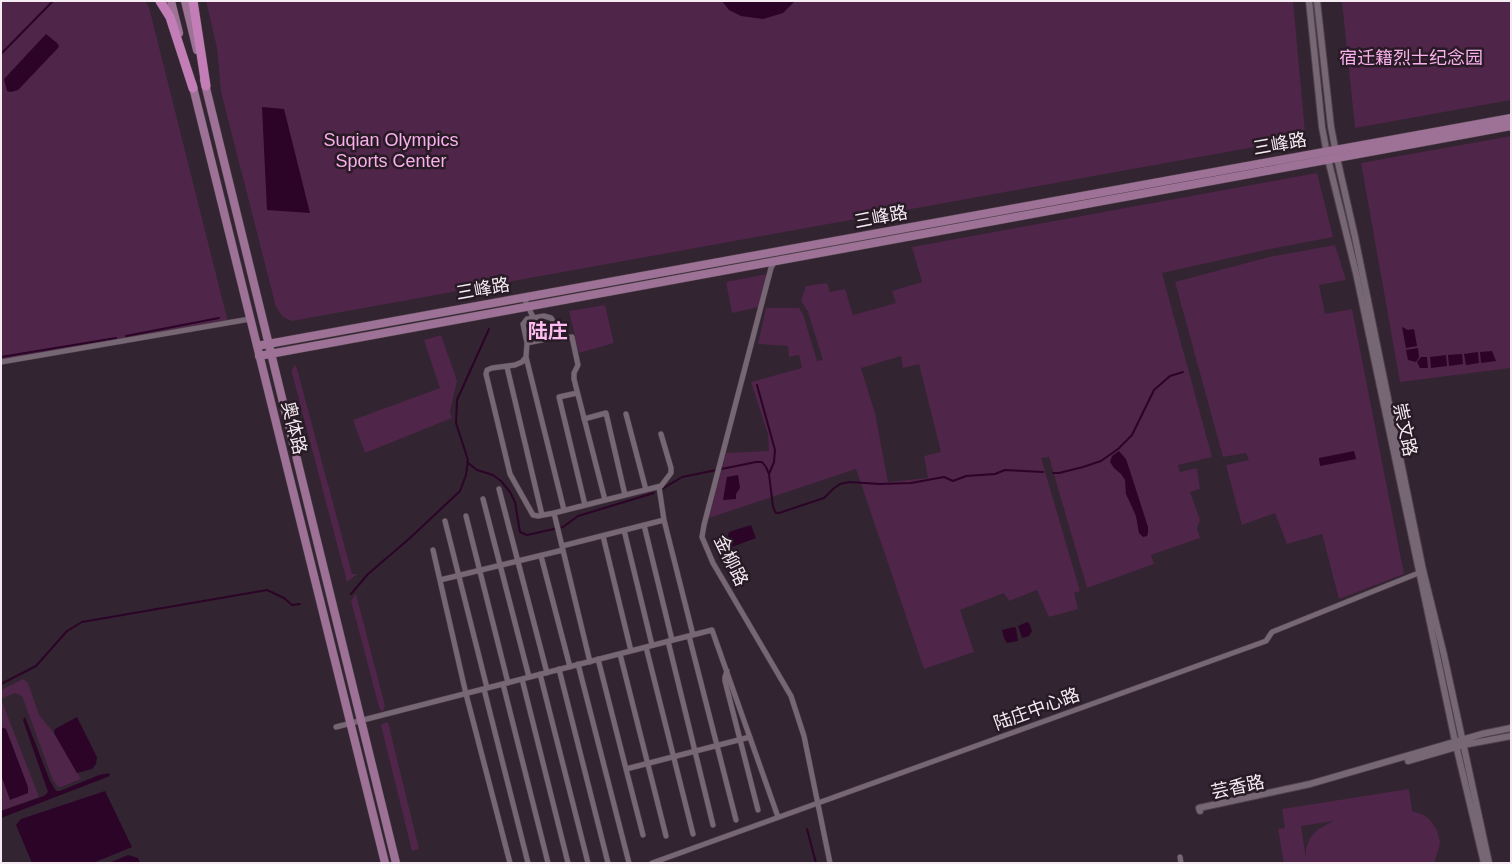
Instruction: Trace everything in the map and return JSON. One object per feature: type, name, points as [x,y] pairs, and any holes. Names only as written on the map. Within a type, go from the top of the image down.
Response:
[{"type":"main road","points":[[160,1],[170,17],[193,88]]},
{"type":"main road","name":"奥体路","points":[[171,1],[385,863]]},
{"type":"main road","name":"奥体路","points":[[185,1],[396,863]]},
{"type":"main road","points":[[193,1],[206,86]]},
{"type":"main road","name":"三峰路","points":[[257,346],[775,261],[1327,156],[1511,118]]},
{"type":"main road","name":"三峰路","points":[[1336,154],[1511,126]]},
{"type":"main road","name":"三峰路","points":[[259,356],[526,302],[1327,156]]},
{"type":"street","name":"崇文路","points":[[1309,1],[1322,127],[1327,156],[1352,256],[1484,863]]},
{"type":"street","name":"崇文路","points":[[1317,1],[1336,154],[1355,238],[1421,572]]},
{"type":"street","name":"金柳路","points":[[775,261],[771,268],[704,525],[703,540],[717,570],[791,696],[804,736],[830,863]]},
{"type":"street","points":[[526,302],[533,317]]},
{"type":"street","points":[[556,338],[551,318],[544,316],[527,318],[523,324],[527,343],[526,357],[564,510]]},
{"type":"street","points":[[1,362],[250,319]]},
{"type":"street","points":[[527,343],[572,337],[578,365],[573,376],[605,500]]},
{"type":"street","points":[[526,357],[522,362],[507,367],[487,370],[486,374],[510,474],[532,515],[542,515],[659,487],[671,473],[661,434]]},
{"type":"street","points":[[507,367],[542,515]]},
{"type":"street","points":[[577,393],[559,397],[585,505]]},
{"type":"street","points":[[584,419],[606,413],[625,495]]},
{"type":"street","points":[[626,414],[646,490]]},
{"type":"street","points":[[659,487],[664,520],[736,820]]},
{"type":"street","points":[[499,489],[547,672]]},
{"type":"street","points":[[483,499],[529,677]]},
{"type":"street","points":[[554,512],[590,662]]},
{"type":"street","points":[[466,516],[548,863]]},
{"type":"street","points":[[440,580],[541,556],[603,536],[664,520]]},
{"type":"street","points":[[445,521],[528,863]]},
{"type":"street","points":[[644,525],[713,825]]},
{"type":"street","points":[[624,530],[673,757],[693,834]]},
{"type":"street","points":[[603,536],[631,651]]},
{"type":"street","points":[[433,550],[466,694],[510,863]]},
{"type":"street","points":[[541,556],[570,667]]},
{"type":"street","name":"陆庄中心路","points":[[652,863],[1266,641],[1272,632],[1421,572]]},
{"type":"street","points":[[336,727],[712,630],[778,817]]},
{"type":"street","points":[[620,654],[666,836]]},
{"type":"street","points":[[598,659],[643,835]]},
{"type":"street","points":[[578,664],[629,863]]},
{"type":"street","points":[[559,670],[608,863]]},
{"type":"street","points":[[727,671],[724,677],[758,810]]},
{"type":"street","points":[[540,674],[588,863]]},
{"type":"street","points":[[522,679],[568,863]]},
{"type":"street","name":"芸香路","points":[[1511,728],[1459,743],[1288,793],[1200,812],[1199,808],[1310,784],[1459,743],[1511,736]]},
{"type":"street","points":[[626,769],[750,737]]},
{"type":"street","name":"崇文路","points":[[1459,743],[1488,863]]},
{"type":"green space","points":[[1,1],[145,1],[149,7],[228,322],[1,361]]},
{"type":"green space","name":"Suqian Olympics Sports Center","points":[[206,1],[1293,1],[1305,132],[1293,140],[292,321],[283,317],[276,307],[221,92],[217,48]]},
{"type":"green space","name":"宿迁籍烈士纪念园","points":[[1342,1],[1511,1],[1511,100],[1355,128]]},
{"type":"green space","points":[[1511,136],[1511,368],[1400,382],[1361,163]]},
{"type":"green space","points":[[1317,173],[1333,237],[1162,273],[1212,457],[1178,465],[1180,472],[1197,468],[1200,489],[1190,492],[1200,520],[1197,528],[1200,538],[1151,555],[1154,564],[1087,588],[1049,457],[1041,458],[1080,591],[1074,593],[1078,609],[1049,617],[1037,590],[1009,601],[1004,593],[960,610],[974,652],[924,669],[856,469],[709,518],[726,453],[769,451],[768,434],[751,382],[802,368],[799,355],[789,357],[788,346],[758,344],[766,308],[799,308],[803,314],[817,361],[823,360],[808,312],[801,301],[806,286],[827,283],[830,292],[845,289],[853,315],[896,303],[892,291],[922,282],[912,247]],"holes":[[[901,356],[903,368],[919,364],[941,452],[924,456],[928,478],[888,482],[875,413],[861,368]]]},
{"type":"green space","points":[[1335,245],[1346,280],[1319,285],[1325,314],[1352,309],[1404,574],[1339,599],[1322,534],[1287,544],[1275,513],[1242,525],[1226,465],[1249,460],[1246,453],[1223,457],[1175,282],[1269,257]]},
{"type":"green space","points":[[767,274],[759,307],[732,313],[726,282]]},
{"type":"green space","points":[[605,305],[614,343],[579,353],[569,311]]},
{"type":"green space","points":[[441,335],[457,381],[450,412],[452,418],[365,453],[353,420],[440,388],[424,340]]},
{"type":"green space","points":[[296,365],[352,574],[357,574],[347,582],[292,373],[292,369]]},
{"type":"green space","points":[[356,594],[385,706],[383,711],[379,707],[351,601]]},
{"type":"green space","points":[[23,679],[28,683],[39,715],[54,733],[81,779],[58,787],[53,780],[22,696],[15,693],[1,699],[1,690]]},
{"type":"green space","points":[[1,699],[39,797],[1,811]]},
{"type":"green space","points":[[388,722],[419,849],[412,851],[381,726]]},
{"type":"green space","points":[[1409,789],[1412,811],[1424,815],[1430,820],[1437,830],[1440,842],[1439,848],[1434,863],[1284,863],[1278,829],[1285,828],[1282,809]],"holes":[[[1333,821],[1317,830],[1310,838],[1306,848],[1306,859],[1301,826]]]},
{"type":"shaded area","points":[[722,1],[795,1],[783,13],[763,19],[741,16],[729,10]]},
{"type":"shaded area","points":[[46,34],[57,43],[58,48],[18,90],[7,91],[4,79]]},
{"type":"shaded area","points":[[262,107],[284,109],[310,213],[267,210]]},
{"type":"shaded area","points":[[1402,327],[1408,330],[1414,329],[1417,346],[1406,348]]},
{"type":"shaded area","points":[[1418,348],[1419,357],[1416,362],[1408,360],[1406,350]]},
{"type":"shaded area","points":[[1492,351],[1496,361],[1481,363],[1480,352]]},
{"type":"shaded area","points":[[1478,352],[1479,363],[1466,365],[1464,354]]},
{"type":"shaded area","points":[[1462,354],[1463,364],[1449,366],[1448,355]]},
{"type":"shaded area","points":[[1446,355],[1447,366],[1431,368],[1430,357]]},
{"type":"shaded area","points":[[1421,357],[1427,357],[1428,368],[1420,368],[1417,362]]},
{"type":"shaded area","points":[[1119,451],[1126,459],[1129,468],[1148,527],[1147,536],[1143,537],[1139,533],[1136,516],[1126,494],[1125,480],[1110,462],[1112,456]]},
{"type":"shaded area","points":[[1354,451],[1356,459],[1320,466],[1319,458]]},
{"type":"shaded area","points":[[738,475],[740,488],[736,494],[736,499],[723,500],[727,477]]},
{"type":"shaded area","points":[[751,525],[756,538],[732,547],[728,536],[729,532]]},
{"type":"shaded area","points":[[1027,622],[1032,631],[1029,636],[1022,638],[1018,626]]},
{"type":"shaded area","points":[[1016,628],[1018,641],[1007,643],[1002,630]]},
{"type":"shaded area","points":[[25,717],[50,781],[56,791],[99,775],[109,773],[110,776],[1,818],[1,811],[44,796],[48,792],[23,720]]},
{"type":"shaded area","points":[[77,717],[97,757],[96,764],[92,769],[77,773],[54,733],[55,729]]},
{"type":"shaded area","points":[[1,727],[6,729],[28,787],[28,793],[10,800],[1,775]]},
{"type":"shaded area","points":[[105,791],[132,847],[93,863],[32,863],[16,825],[21,819]]},
{"type":"shaded area","points":[[128,855],[138,858],[140,863],[109,863]]},
{"type":"waterway","points":[[1,54],[53,1]]},
{"type":"waterway","points":[[126,336],[219,318]]},
{"type":"waterway","points":[[351,594],[368,574],[460,491],[466,475],[468,460],[456,423],[457,400],[489,329]]},
{"type":"waterway","points":[[1,357],[116,338]]},
{"type":"waterway","points":[[1053,473],[1101,461],[1118,449],[1132,435],[1154,390],[1170,376],[1183,372]]},
{"type":"waterway","points":[[757,385],[775,450],[774,462],[769,474]]},
{"type":"waterway","points":[[467,462],[477,470],[493,475],[501,481],[515,502],[520,532],[527,535],[563,527],[578,516],[654,493]]},
{"type":"waterway","points":[[662,489],[682,477],[762,462],[769,474],[773,507],[776,513],[779,513],[824,498],[840,484],[849,482],[911,483],[944,477],[953,481],[966,476],[995,474],[1005,470],[1043,472]]},
{"type":"waterway","points":[[1,684],[36,666],[67,631],[82,622],[267,590],[284,598],[292,605],[300,604]]},
{"type":"waterway","points":[[807,829],[816,863]]},
{"type":"district","name":"陆庄","points":[[548,332]]}]
